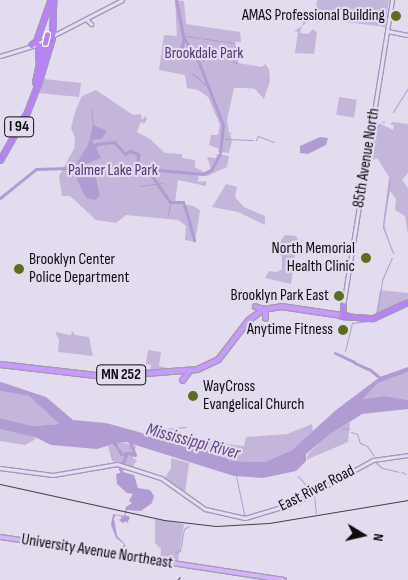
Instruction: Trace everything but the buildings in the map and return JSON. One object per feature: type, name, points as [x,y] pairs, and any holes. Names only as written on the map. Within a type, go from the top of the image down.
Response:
[{"type":"highway","points":[[31,46],[41,29],[52,0]]},
{"type":"highway","name":"I 94","points":[[0,160],[34,91],[40,45],[51,34],[52,0]]},
{"type":"highway","points":[[34,91],[41,29]]},
{"type":"highway","points":[[34,91],[51,34]]},
{"type":"highway","points":[[31,46],[40,45]]},
{"type":"highway","name":"I 94","points":[[0,154],[34,91]]},
{"type":"highway","name":"MN 252","points":[[0,365],[106,378],[204,370],[217,363],[250,322],[265,311],[282,308],[373,318],[408,301]]},
{"type":"highway","points":[[330,313],[339,312],[342,306]]},
{"type":"highway","points":[[339,323],[343,316],[342,306]]},
{"type":"highway","name":"MN 252","points":[[0,365],[105,376],[198,369],[218,359],[256,309],[272,307],[343,316]]},
{"type":"highway","points":[[265,311],[265,318]]},
{"type":"highway","points":[[168,372],[182,369],[184,364],[186,370],[198,369]]},
{"type":"highway","points":[[105,376],[109,369]]},
{"type":"highway","points":[[176,373],[181,380],[188,372]]},
{"type":"main road","points":[[51,34],[84,21],[122,0]]},
{"type":"main road","name":"85th Avenue North","points":[[342,306],[388,30],[391,0]]},
{"type":"main road","name":"85th Avenue North","points":[[342,306],[388,30],[391,0]]},
{"type":"main road","points":[[51,34],[118,2]]},
{"type":"main road","points":[[84,21],[89,20],[90,24]]},
{"type":"main road","points":[[388,30],[408,34]]},
{"type":"main road","points":[[0,55],[40,45]]},
{"type":"main road","points":[[360,173],[365,166]]},
{"type":"main road","points":[[347,278],[352,266]]},
{"type":"main road","points":[[344,296],[349,289]]},
{"type":"main road","name":"East River Road","points":[[0,467],[54,474],[109,462],[162,477],[207,509],[243,516],[293,503],[372,459],[408,454]]},
{"type":"main road","name":"East River Road","points":[[0,467],[51,475],[108,464],[123,465],[160,478],[210,511],[238,518],[256,517],[300,502],[373,460],[408,454]]},
{"type":"main road","points":[[79,470],[83,473]]},
{"type":"main road","name":"University Avenue Northeast","points":[[0,538],[284,580]]},
{"type":"main road","name":"University Avenue Northeast","points":[[0,538],[270,580]]},
{"type":"main road","points":[[88,550],[93,552]]},
{"type":"green space","name":"Brookdale Park","points":[[175,0],[184,1],[186,24],[240,32],[241,42],[235,42],[235,47],[239,50],[238,63],[262,67],[265,64],[269,69],[270,81],[264,99],[255,89],[249,88],[248,92],[248,88],[234,88],[227,120],[229,133],[234,131],[230,134],[232,141],[229,153],[218,152],[219,149],[209,145],[211,135],[218,135],[220,125],[208,97],[198,90],[187,88],[185,75],[159,70],[164,35],[177,36]]},
{"type":"green space","points":[[317,0],[389,0],[385,27],[315,18]]},
{"type":"green space","points":[[304,19],[310,20],[302,26]]},
{"type":"green space","points":[[302,26],[300,33],[308,34],[313,29],[317,33],[314,54],[295,53],[298,32],[294,31]]},
{"type":"green space","points":[[43,74],[45,79],[81,83],[79,97],[38,93]]},
{"type":"green space","name":"Palmer Lake Park","points":[[96,90],[133,115],[141,114],[142,120],[145,116],[147,119],[144,124],[141,122],[137,132],[150,139],[165,153],[182,154],[182,158],[195,160],[195,167],[204,172],[211,169],[207,157],[216,158],[217,154],[229,156],[227,167],[207,176],[199,175],[198,182],[206,181],[206,186],[178,180],[175,203],[193,206],[200,210],[195,242],[185,240],[186,226],[178,220],[126,215],[116,223],[96,220],[70,196],[62,196],[59,176],[74,149],[75,138],[71,128],[75,112],[82,96]]},
{"type":"green space","points":[[339,97],[357,100],[354,118],[336,115]]},
{"type":"green space","points":[[392,122],[408,124],[408,173],[402,180],[408,188],[408,235],[405,216],[395,210],[396,199],[390,191],[384,224],[389,241],[383,224],[389,177],[377,158],[373,160],[369,156],[371,153],[375,156],[371,149],[374,128],[379,123],[393,130],[394,125],[390,125]]},
{"type":"green space","points":[[226,184],[237,187],[235,197],[244,207],[265,216],[265,225],[238,212],[212,207]]},
{"type":"green space","points":[[285,235],[296,236],[301,244],[296,249],[291,284],[265,278],[269,271],[277,272],[282,269],[282,256],[273,251]]},
{"type":"green space","points":[[380,290],[408,293],[408,298],[376,314]]},
{"type":"green space","points":[[72,331],[75,335],[89,337],[93,356],[58,352],[59,340],[55,332],[71,335]]},
{"type":"green space","points":[[148,350],[161,352],[159,366],[168,368],[167,371],[150,372],[151,365],[146,364]]},
{"type":"green space","points":[[408,372],[408,400],[384,396],[363,399],[378,383]]},
{"type":"green space","points":[[0,391],[29,396],[59,424],[33,426],[0,418]]},
{"type":"green space","points":[[350,422],[348,442],[306,460],[309,453],[326,437]]},
{"type":"green space","points":[[312,424],[313,431],[292,450],[265,462],[231,461],[200,446],[201,441],[244,446],[246,437],[287,434]]},
{"type":"green space","points":[[0,429],[36,439],[25,445],[0,441]]},
{"type":"green space","points":[[119,442],[136,446],[133,458],[137,460],[132,468],[126,465],[123,472],[120,472],[120,468],[123,463],[112,461],[108,446]]},
{"type":"green space","points":[[171,458],[189,463],[185,494],[165,478],[171,468]]},
{"type":"green space","points":[[155,519],[184,524],[178,561],[160,559],[161,549],[155,543]]},
{"type":"shaded area","points":[[93,125],[107,131],[101,139],[92,140],[101,158],[75,168],[96,178],[100,196],[95,200],[86,198],[76,178],[79,170],[73,169],[88,145]]},
{"type":"shaded area","points":[[320,137],[328,138],[326,145],[308,154],[300,153],[300,146]]},
{"type":"shaded area","points":[[408,367],[408,372],[378,383],[363,399],[384,396],[408,400],[408,409],[362,414],[329,435],[306,454],[306,461],[296,471],[263,478],[234,476],[126,442],[117,443],[120,453],[113,444],[97,449],[51,445],[37,438],[0,429],[0,418],[33,426],[59,424],[29,396],[0,391],[0,382],[46,397],[73,420],[106,423],[171,441],[191,442],[231,461],[265,462],[292,450],[336,410],[380,377]]},
{"type":"shaded area","points":[[123,472],[134,475],[138,488],[150,490],[154,496],[152,503],[141,511],[127,510],[125,515],[130,517],[127,524],[127,521],[123,523],[115,517],[120,520],[122,517],[116,515],[114,518],[117,536],[125,544],[126,556],[122,549],[124,544],[116,538],[111,525],[113,514],[124,516],[126,507],[132,503],[129,501],[133,494],[127,493],[117,484],[116,474]]},
{"type":"waterway","points":[[176,0],[183,36],[199,63],[223,125],[220,152]]},
{"type":"waterway","points":[[186,36],[199,38]]},
{"type":"waterway","points":[[181,49],[184,38]]},
{"type":"waterway","points":[[201,38],[220,41]]},
{"type":"waterway","points":[[221,41],[235,43]]},
{"type":"waterway","points":[[235,46],[233,62],[237,63]]},
{"type":"waterway","points":[[192,73],[209,88]]},
{"type":"waterway","points":[[393,112],[408,88]]},
{"type":"waterway","points":[[91,110],[93,125]]},
{"type":"waterway","points":[[372,150],[374,131],[379,125]]},
{"type":"waterway","points":[[256,140],[258,136],[274,142]]},
{"type":"waterway","points":[[225,139],[253,140]]},
{"type":"waterway","points":[[92,149],[97,144],[114,142],[125,154],[130,151],[138,154],[137,168],[203,174],[211,170],[220,154]]},
{"type":"waterway","points":[[74,168],[78,172]]},
{"type":"waterway","points":[[0,198],[36,169],[74,168]]},
{"type":"waterway","points":[[108,169],[137,168]]},
{"type":"waterway","points":[[147,169],[170,202]]},
{"type":"waterway","points":[[390,179],[383,227],[393,253]]},
{"type":"waterway","points":[[140,186],[162,183]]},
{"type":"waterway","points":[[168,215],[170,202]]},
{"type":"waterway","points":[[171,202],[183,202],[189,221]]},
{"type":"waterway","points":[[189,221],[194,240]]},
{"type":"waterway","points":[[377,313],[382,280],[392,258]]},
{"type":"waterway","points":[[345,351],[352,323],[377,320]]},
{"type":"waterway","points":[[335,353],[354,362]]},
{"type":"waterway","points":[[355,363],[368,369]]},
{"type":"waterway","points":[[369,369],[379,377]]},
{"type":"waterway","name":"Mississippi River","points":[[175,428],[185,427]]},
{"type":"waterway","name":"Mississippi River","points":[[152,433],[152,430],[173,428]]},
{"type":"waterway","points":[[342,428],[349,429]]},
{"type":"waterway","points":[[351,432],[357,434],[360,443],[367,446],[374,456]]},
{"type":"waterway","points":[[129,453],[135,455],[130,442]]},
{"type":"waterway","points":[[119,450],[121,454],[127,453],[120,468],[122,474]]},
{"type":"waterway","points":[[375,462],[382,468],[399,472]]},
{"type":"waterway","points":[[401,472],[406,474]]},
{"type":"waterway","points":[[236,476],[244,514]]},
{"type":"waterway","points":[[298,476],[310,490]]},
{"type":"waterway","points":[[314,495],[316,513]]},
{"type":"waterway","points":[[175,552],[180,551],[184,529],[189,526]]},
{"type":"railway","points":[[0,484],[164,520],[216,526],[269,523],[408,500]]},
{"type":"railway","points":[[177,580],[180,577]]},
{"type":"place","name":"AMAS Professional Building","points":[[396,16]]},
{"type":"place","name":"North Memorial Health Clinic","points":[[366,258]]},
{"type":"place","name":"Brooklyn Center Police Department","points":[[19,269]]},
{"type":"place","name":"Brooklyn Park East","points":[[339,296]]},
{"type":"place","name":"Anytime Fitness","points":[[343,330]]},
{"type":"place","name":"WayCross Evangelical Church","points":[[193,396]]}]
